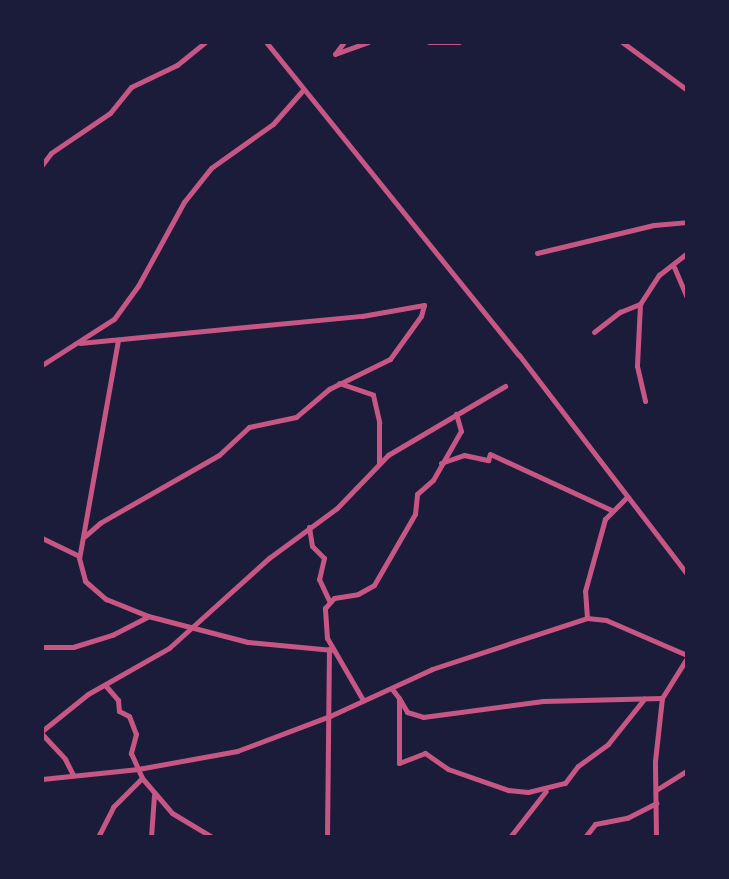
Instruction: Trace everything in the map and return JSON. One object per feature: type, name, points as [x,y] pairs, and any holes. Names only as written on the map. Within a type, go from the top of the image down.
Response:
[{"type":"street","points":[[42,165],[51,153],[110,113],[131,87],[177,65],[205,42]]},
{"type":"street","points":[[266,42],[519,355],[687,574]]},
{"type":"street","points":[[344,42],[335,54],[368,42]]},
{"type":"street","points":[[429,42],[459,42]]},
{"type":"street","points":[[622,42],[687,90]]},
{"type":"street","points":[[42,365],[114,319],[130,297],[184,202],[211,168],[273,124],[303,90]]},
{"type":"street","points":[[537,253],[654,225],[687,222]]},
{"type":"street","points":[[645,401],[637,366],[640,304],[659,275],[674,267],[687,253]]},
{"type":"street","points":[[674,267],[687,298]]},
{"type":"street","points":[[594,332],[620,312],[640,304]]},
{"type":"street","points":[[80,343],[362,316],[424,305],[421,316],[394,355],[339,383],[296,417],[249,427],[219,455],[100,523],[86,536]]},
{"type":"street","points":[[118,340],[86,536],[79,558],[88,586],[106,600],[191,628],[277,647],[331,649]]},
{"type":"street","points":[[339,383],[373,395],[379,422],[379,463]]},
{"type":"street","points":[[73,775],[65,760],[42,732],[105,685],[152,659],[191,628],[309,527],[337,508],[379,463],[505,386]]},
{"type":"street","points":[[330,600],[359,594],[374,585],[415,514],[416,494],[433,480],[461,432],[456,414]]},
{"type":"street","points":[[441,463],[464,455],[488,460],[489,454],[611,510]]},
{"type":"street","points":[[587,618],[585,590],[611,510],[627,497]]},
{"type":"street","points":[[309,527],[312,546],[324,558],[319,579],[330,600],[324,621],[331,649],[327,837]]},
{"type":"street","points":[[42,538],[77,555]]},
{"type":"street","points":[[42,647],[73,647],[112,635],[148,616]]},
{"type":"street","points":[[42,779],[138,769],[237,751],[330,716],[432,669],[587,618],[606,620],[687,657],[662,698],[656,837]]},
{"type":"street","points":[[331,649],[363,700]]},
{"type":"street","points":[[105,685],[118,700],[119,711],[129,716],[136,734],[131,753],[142,778],[172,813],[212,837]]},
{"type":"street","points":[[392,689],[407,712],[423,716],[543,701],[662,698]]},
{"type":"street","points":[[399,698],[399,763],[425,753],[448,769],[508,790],[546,790],[565,783],[578,766],[598,754],[644,699]]},
{"type":"street","points":[[656,790],[687,771]]},
{"type":"street","points":[[98,837],[113,807],[142,778]]},
{"type":"street","points":[[510,837],[546,790]]},
{"type":"street","points":[[151,837],[154,794]]},
{"type":"street","points":[[585,837],[595,824],[627,818],[656,803]]}]
